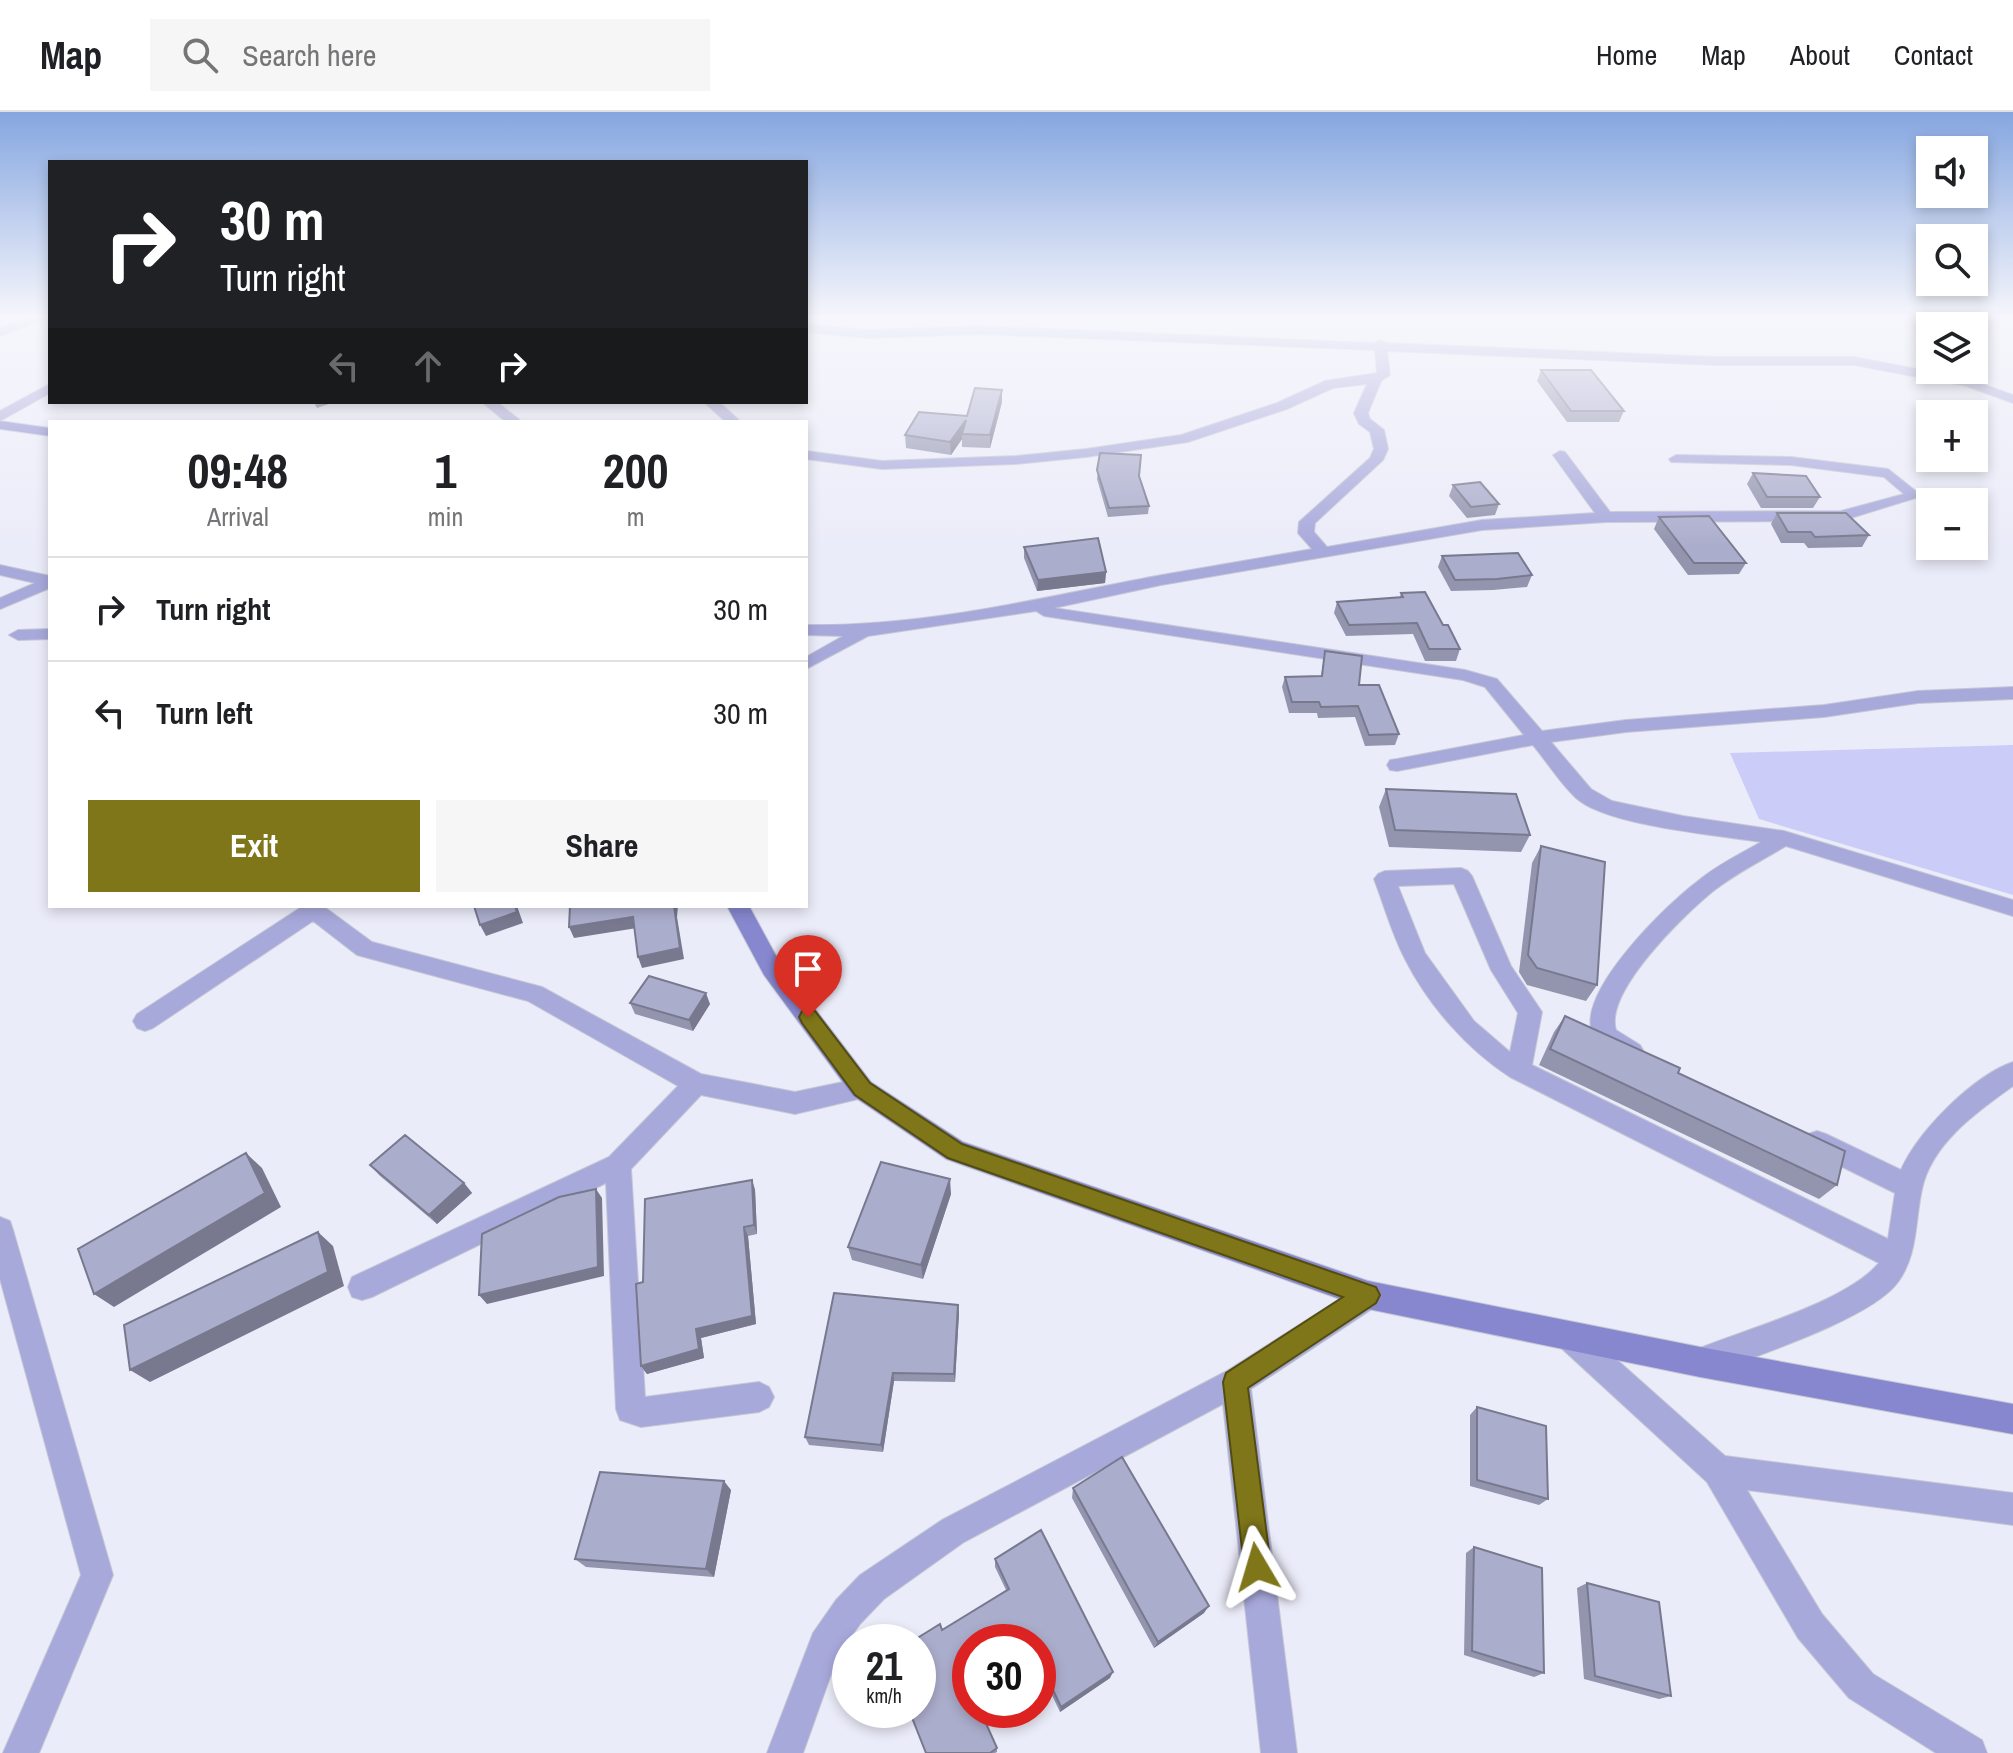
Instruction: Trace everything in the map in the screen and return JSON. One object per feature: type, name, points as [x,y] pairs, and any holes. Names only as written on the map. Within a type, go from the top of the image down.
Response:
[{"type":"main road","points":[[0,425],[48,432]]},
{"type":"main road","points":[[739,908],[772,969],[862,1089],[955,1151],[1368,1295],[1700,1362],[2013,1419]]},
{"type":"street","points":[[0,417],[40,394]]},
{"type":"street","points":[[808,455],[882,465],[1015,460],[1086,453],[1183,439],[1282,406],[1309,394]]},
{"type":"street","points":[[1323,552],[1306,533],[1307,522],[1376,460],[1381,449],[1377,430],[1364,421],[1361,413],[1370,394]]},
{"type":"street","points":[[492,404],[512,420]]},
{"type":"street","points":[[713,404],[732,420]]},
{"type":"street","points":[[1560,455],[1606,517]]},
{"type":"street","points":[[808,630],[865,631],[1019,610],[1161,580],[1482,525],[1606,517],[1841,516],[1915,496],[1888,473],[1791,461],[1676,459]]},
{"type":"street","points":[[0,570],[48,581]]},
{"type":"street","points":[[0,604],[48,582]]},
{"type":"street","points":[[1019,610],[1055,612],[1465,675],[1491,683],[1584,794],[1607,807],[1683,823],[1784,838],[2013,908]]},
{"type":"street","points":[[808,663],[865,631]]},
{"type":"street","points":[[18,635],[48,634]]},
{"type":"street","points":[[1397,765],[1539,738],[1626,726],[1824,711],[1918,697],[2013,693]]},
{"type":"street","points":[[1654,1063],[1612,1040],[1603,1028],[1603,1012],[1608,996],[1657,933],[1705,886],[1784,838]]},
{"type":"street","points":[[1519,1070],[1530,1012],[1502,970],[1461,876],[1385,879],[1415,957],[1466,1028],[1490,1051],[1519,1070],[1897,1258]]},
{"type":"street","points":[[145,1021],[313,908],[365,949],[534,994],[696,1084],[795,1103],[862,1089]]},
{"type":"street","points":[[1700,1362],[1829,1310],[1867,1291],[1886,1277],[1897,1258],[1915,1163],[1942,1131],[1982,1094],[2013,1072]]},
{"type":"street","points":[[362,1287],[618,1165],[696,1084]]},
{"type":"street","points":[[1796,1132],[1909,1187]]},
{"type":"street","points":[[618,1165],[631,1409],[641,1412],[759,1397]]},
{"type":"street","points":[[0,1230],[97,1575],[21,1753]]},
{"type":"street","points":[[785,1753],[825,1645],[848,1612],[872,1587],[953,1531],[1235,1382],[1368,1295]]},
{"type":"street","points":[[1569,1336],[1718,1471],[1810,1626],[1861,1686],[1969,1753]]},
{"type":"street","points":[[1235,1382],[1279,1753]]},
{"type":"street","points":[[1718,1471],[2013,1509]]},
{"type":"shaded area","points":[[2013,745],[2013,895],[1759,819],[1730,753]]},
{"type":"building","points":[[973,394],[1001,394],[990,435],[962,434],[966,420],[950,442],[905,435],[919,412],[967,416]]},
{"type":"building","points":[[1558,394],[1610,394],[1624,411],[1571,411]]},
{"type":"building","points":[[1100,453],[1141,455],[1139,476],[1149,506],[1109,508],[1097,470]]},
{"type":"building","points":[[1753,473],[1806,476],[1820,497],[1767,497]]},
{"type":"building","points":[[1480,482],[1499,504],[1471,507],[1453,485]]},
{"type":"building","points":[[1777,513],[1846,513],[1869,535],[1815,537],[1811,532],[1788,532]]},
{"type":"building","points":[[1709,516],[1746,563],[1694,563],[1659,517]]},
{"type":"building","points":[[1098,538],[1106,572],[1038,580],[1024,547]]},
{"type":"building","points":[[1518,553],[1532,575],[1455,580],[1442,556]]},
{"type":"building","points":[[1425,592],[1460,649],[1429,649],[1417,623],[1349,625],[1337,602],[1403,597],[1401,593]]},
{"type":"building","points":[[1325,651],[1362,656],[1359,685],[1379,685],[1399,734],[1369,735],[1358,706],[1321,707],[1319,702],[1292,702],[1285,677],[1322,676]]},
{"type":"building","points":[[1386,789],[1516,794],[1530,835],[1395,830]]},
{"type":"building","points":[[1541,846],[1605,862],[1597,985],[1537,968],[1528,955]]},
{"type":"building","points":[[475,908],[516,908],[517,912],[480,925]]},
{"type":"building","points":[[570,908],[674,908],[680,948],[638,957],[633,917],[569,927]]},
{"type":"building","points":[[649,976],[706,993],[689,1020],[630,1003]]},
{"type":"building","points":[[1565,1016],[1680,1068],[1678,1073],[1845,1151],[1837,1185],[1550,1049]]},
{"type":"building","points":[[405,1135],[464,1183],[429,1215],[370,1165]]},
{"type":"building","points":[[246,1153],[265,1193],[94,1294],[78,1249]]},
{"type":"building","points":[[881,1162],[950,1179],[921,1265],[848,1247]]},
{"type":"building","points":[[752,1180],[754,1225],[744,1227],[752,1316],[696,1329],[699,1349],[641,1366],[636,1284],[643,1282],[645,1199]]},
{"type":"building","points":[[596,1189],[598,1267],[479,1295],[482,1234],[559,1197]]},
{"type":"building","points":[[318,1232],[328,1272],[130,1370],[124,1325]]},
{"type":"building","points":[[834,1293],[958,1305],[954,1374],[893,1373],[881,1445],[805,1437]]},
{"type":"building","points":[[1477,1407],[1546,1426],[1548,1499],[1477,1480]]},
{"type":"building","points":[[1122,1457],[1209,1606],[1158,1642],[1073,1488]]},
{"type":"building","points":[[600,1472],[724,1481],[706,1569],[575,1559]]},
{"type":"building","points":[[1041,1530],[1113,1672],[1061,1707],[1056,1696],[1056,1624],[952,1624],[952,1728],[988,1728],[997,1748],[990,1753],[926,1753],[916,1728],[936,1728],[936,1626],[940,1624],[942,1630],[1009,1589],[995,1559]]},
{"type":"building","points":[[1474,1547],[1542,1568],[1544,1673],[1472,1651]]},
{"type":"building","points":[[1587,1583],[1659,1602],[1671,1696],[1595,1676]]},
{"type":"route","points":[[808,1017],[862,1089],[955,1151],[1368,1295],[1235,1382],[1257,1567]]}]
